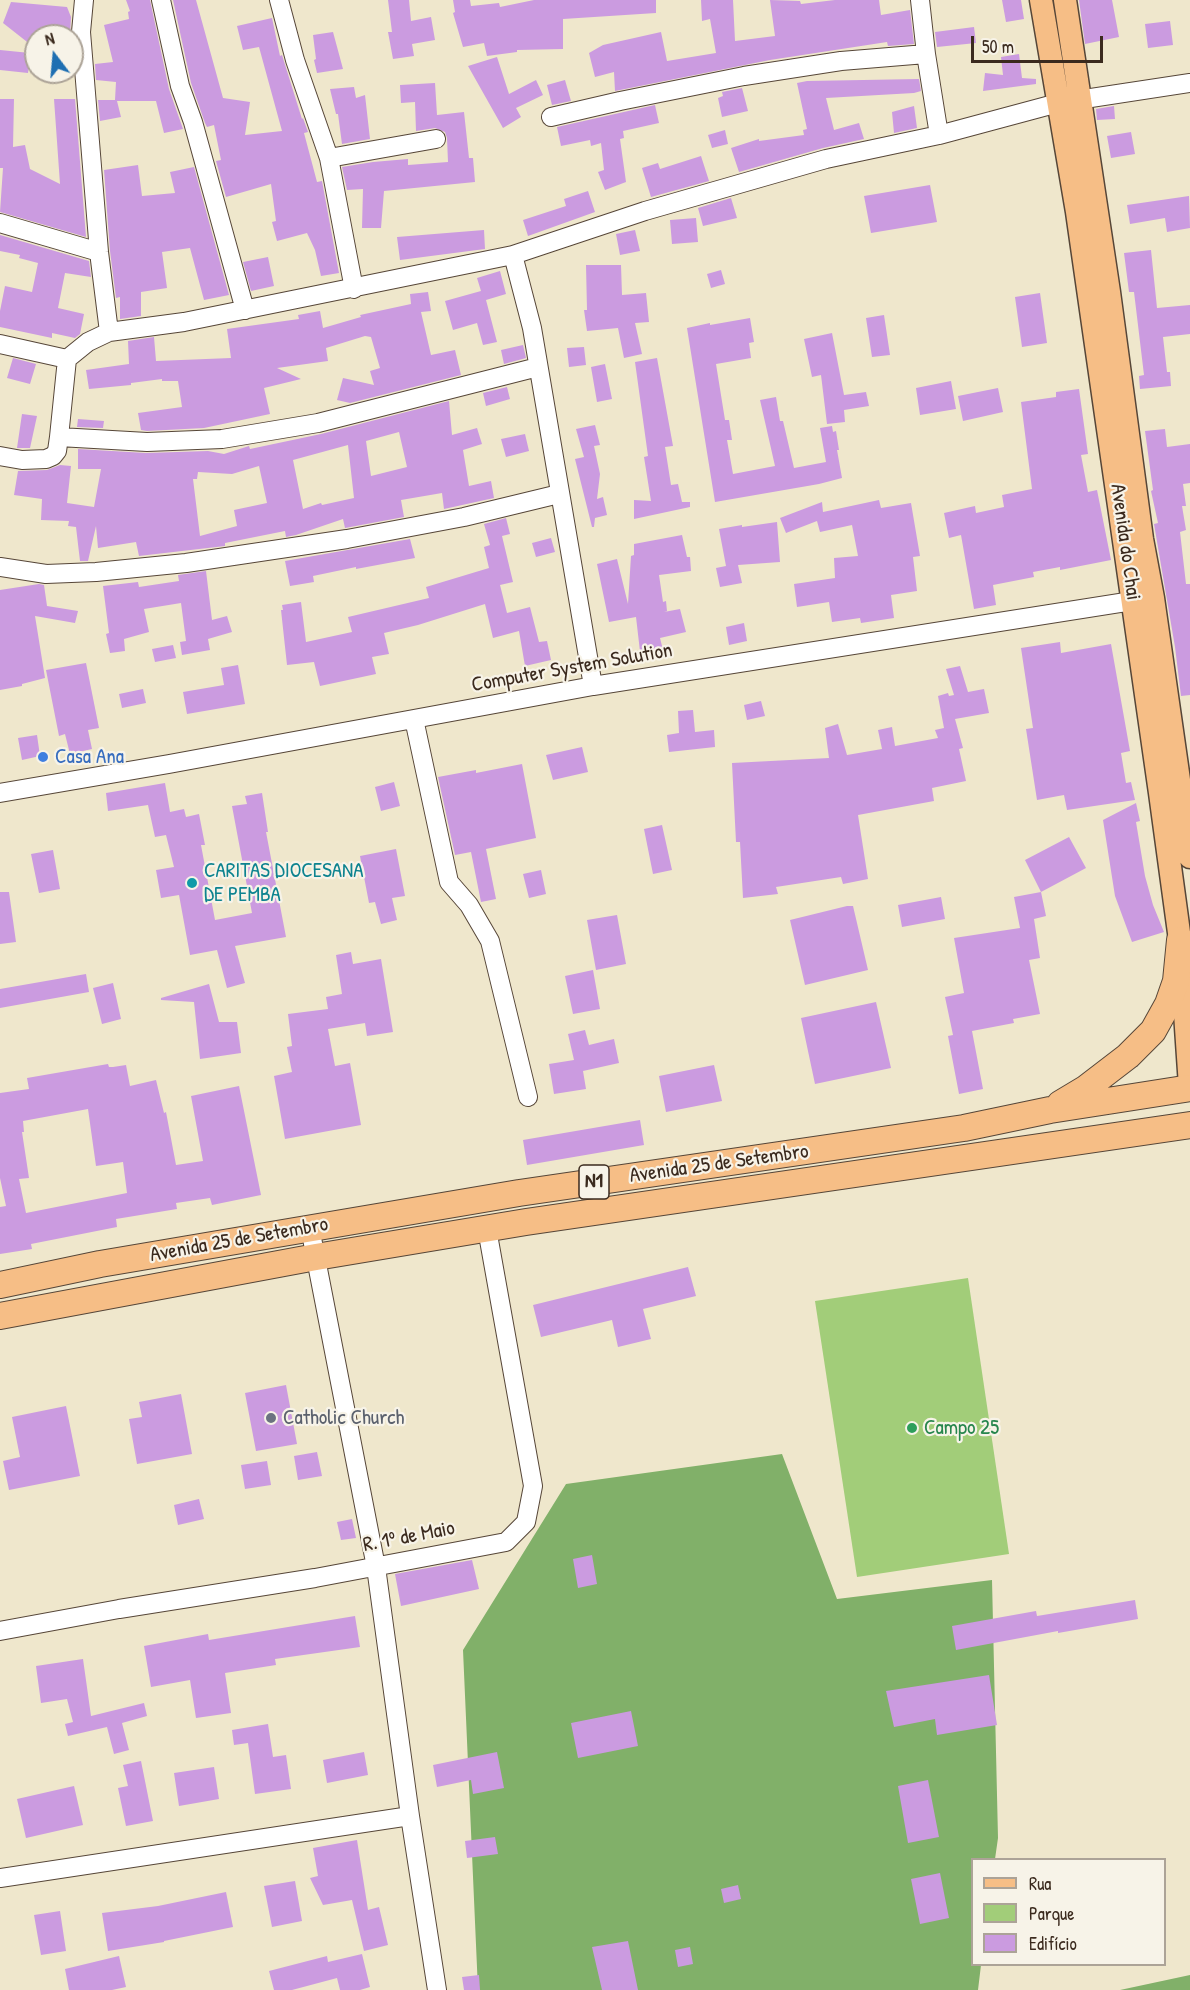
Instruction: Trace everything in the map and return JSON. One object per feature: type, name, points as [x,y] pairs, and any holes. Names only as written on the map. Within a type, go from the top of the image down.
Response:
[{"type":"highway","points":[[1050,1110],[1085,1089],[1128,1056],[1153,1031],[1168,1005],[1176,981],[1180,940]]},
{"type":"highway","name":"Avenida 25 de Setembro","points":[[0,1285],[99,1264],[519,1193],[964,1128],[1050,1110],[1190,1087]]},
{"type":"highway","name":"Avenida 25 de Setembro","points":[[0,1316],[316,1257],[526,1222],[1190,1125]]},
{"type":"highway","points":[[519,1193],[526,1222]]},
{"type":"highway","points":[[99,1264],[106,1296]]},
{"type":"main road","name":"Avenida do Chai","points":[[1041,0],[1143,599],[1186,786],[1190,857]]},
{"type":"main road","name":"Avenida do Chai","points":[[1065,0],[1142,539],[1143,599],[1180,940],[1190,1087]]},
{"type":"street","points":[[84,0],[81,32],[99,252],[109,332]]},
{"type":"street","points":[[161,0],[180,86],[193,123],[245,310]]},
{"type":"street","points":[[279,0],[295,60],[328,159],[354,288]]},
{"type":"street","points":[[920,0],[939,135]]},
{"type":"street","points":[[551,117],[744,76],[841,61],[926,54]]},
{"type":"street","points":[[0,456],[22,460],[46,459],[53,456],[57,451],[67,359],[88,342],[109,332],[184,322],[513,255],[645,211],[815,163],[939,135],[1058,103],[1190,83]]},
{"type":"street","points":[[328,159],[436,139]]},
{"type":"street","points":[[0,223],[99,252]]},
{"type":"street","points":[[513,255],[532,328],[593,686]]},
{"type":"street","points":[[0,344],[67,359]]},
{"type":"street","points":[[59,437],[147,442],[222,439],[318,423],[538,367]]},
{"type":"street","points":[[0,567],[46,574],[96,572],[186,563],[347,539],[560,494]]},
{"type":"street","name":"Computer System Solution","points":[[0,793],[593,686],[1143,599]]},
{"type":"street","points":[[414,719],[449,882],[469,904],[490,940],[528,1097]]},
{"type":"street","points":[[310,1228],[375,1567],[437,1990]]},
{"type":"street","name":"R. 1º de Maio","points":[[0,1631],[375,1567],[506,1542],[526,1522],[532,1486],[487,1229]]},
{"type":"street","points":[[0,1878],[410,1816]]},
{"type":"green space","name":"Campo 25","points":[[968,1278],[1009,1554],[857,1577],[815,1301]]},
{"type":"green space","points":[[782,1454],[837,1599],[992,1580],[998,1838],[995,1858],[971,1858],[971,1966],[981,1966],[978,1990],[478,1990],[463,1650],[566,1484]]},
{"type":"green space","points":[[1190,1975],[1190,1990],[1120,1990]]},
{"type":"building","points":[[126,0],[150,0],[169,89],[183,129],[164,133],[156,101],[117,101],[121,117],[100,121],[98,100],[115,100],[116,82],[96,80],[95,64],[113,62],[104,25],[129,19],[128,12],[130,11]]},
{"type":"building","points":[[173,0],[196,0],[223,98],[250,102],[245,135],[282,131],[259,47],[243,50],[237,26],[272,18],[280,56],[282,55],[308,132],[304,133],[317,182],[322,181],[339,273],[321,276],[315,250],[307,233],[277,241],[272,222],[276,221],[271,184],[226,197],[216,161],[221,160],[214,125],[207,127],[191,83]]},
{"type":"building","points":[[388,0],[409,0],[411,21],[431,17],[435,40],[412,44],[414,56],[393,59],[388,32],[392,32]]},
{"type":"building","points":[[453,0],[470,0],[471,6],[499,3],[500,7],[534,0],[656,0],[656,13],[563,19],[563,49],[517,50],[517,52],[487,56],[484,43],[463,47],[453,13],[455,12]]},
{"type":"building","points":[[701,0],[733,0],[735,41],[775,36],[770,0],[800,1],[801,4],[835,0],[879,0],[881,15],[910,10],[914,44],[888,46],[887,42],[770,60],[615,91],[614,72],[595,77],[589,53],[603,45],[661,32],[667,61],[716,53],[710,19],[702,21]]},
{"type":"building","points":[[1002,0],[1021,0],[1024,19],[1006,22]]},
{"type":"building","points":[[1079,0],[1112,0],[1119,37],[1085,44]]},
{"type":"building","points":[[11,2],[67,7],[71,17],[71,24],[24,24],[24,40],[3,23]]},
{"type":"building","points":[[1170,21],[1173,45],[1148,48],[1145,24]]},
{"type":"building","points":[[974,27],[976,43],[937,47],[935,32]]},
{"type":"building","points":[[333,32],[343,69],[317,73],[313,35]]},
{"type":"building","points":[[0,50],[24,52],[24,73],[0,70]]},
{"type":"building","points":[[1019,54],[1022,78],[1036,79],[1036,84],[983,91],[985,73],[1003,75],[1001,57]]},
{"type":"building","points":[[497,57],[509,94],[536,80],[543,95],[516,108],[521,117],[503,128],[468,66]]},
{"type":"building","points":[[919,79],[921,91],[914,93],[826,98],[834,130],[859,123],[864,139],[739,172],[731,148],[759,139],[759,141],[804,135],[803,130],[807,129],[797,83]]},
{"type":"building","points":[[565,80],[571,101],[552,105],[547,85]]},
{"type":"building","points":[[435,83],[437,115],[464,112],[469,158],[473,158],[475,182],[384,191],[381,228],[362,228],[363,189],[347,190],[342,167],[408,159],[408,165],[448,162],[445,132],[435,128],[416,131],[415,102],[401,103],[400,85]]},
{"type":"building","points":[[354,87],[356,98],[365,95],[370,139],[342,144],[338,114],[336,114],[330,89]]},
{"type":"building","points":[[742,88],[748,111],[722,117],[718,98],[723,96],[722,92]]},
{"type":"building","points":[[0,99],[14,99],[13,147],[25,145],[30,169],[60,184],[54,99],[75,99],[86,237],[0,212],[3,168],[0,168]]},
{"type":"building","points":[[655,105],[659,123],[623,131],[624,138],[620,139],[626,182],[605,190],[598,172],[604,170],[601,143],[591,146],[590,140],[561,146],[557,127]]},
{"type":"building","points":[[914,106],[917,128],[894,133],[892,112]]},
{"type":"building","points":[[1114,106],[1115,119],[1097,120],[1096,109]]},
{"type":"building","points":[[725,130],[728,144],[712,148],[708,135]]},
{"type":"building","points":[[1131,132],[1135,154],[1111,158],[1107,136]]},
{"type":"building","points":[[701,156],[709,181],[651,197],[642,168],[658,163],[660,169]]},
{"type":"building","points":[[138,165],[142,196],[175,193],[170,172],[194,167],[229,295],[204,300],[190,248],[162,252],[167,288],[141,292],[141,316],[120,319],[120,297],[116,298],[110,251],[104,170]]},
{"type":"building","points":[[930,185],[937,222],[871,233],[864,196]]},
{"type":"building","points":[[588,191],[595,212],[528,236],[523,220],[566,206],[564,199]]},
{"type":"building","points":[[1189,196],[1190,228],[1167,232],[1165,218],[1130,224],[1127,205]]},
{"type":"building","points":[[731,198],[737,218],[703,226],[698,208]]},
{"type":"building","points":[[696,218],[698,242],[672,244],[670,220]]},
{"type":"building","points":[[484,230],[485,249],[400,260],[397,237]]},
{"type":"building","points":[[635,230],[640,251],[620,255],[616,234]]},
{"type":"building","points":[[0,235],[89,261],[91,277],[65,273],[58,308],[84,314],[80,334],[75,338],[52,333],[52,338],[0,327],[0,311],[5,286],[32,292],[38,263],[19,258],[20,255],[0,251]]},
{"type":"building","points":[[1151,250],[1157,308],[1190,305],[1190,334],[1163,337],[1171,386],[1140,389],[1139,376],[1144,375],[1134,292],[1129,292],[1124,253]]},
{"type":"building","points":[[268,257],[274,286],[251,291],[243,262]]},
{"type":"building","points":[[586,265],[621,265],[622,295],[646,293],[649,322],[635,323],[642,354],[624,358],[618,328],[587,331],[584,310],[587,310]]},
{"type":"building","points":[[721,270],[725,284],[711,288],[707,274]]},
{"type":"building","points":[[500,271],[506,294],[486,300],[497,342],[483,345],[477,323],[453,330],[445,301],[481,291],[477,278]]},
{"type":"building","points":[[428,292],[431,311],[421,312],[431,355],[455,350],[461,375],[350,403],[337,400],[343,378],[374,385],[370,371],[380,368],[371,337],[365,336],[326,348],[328,361],[277,368],[301,379],[264,388],[270,414],[204,428],[147,431],[141,430],[138,413],[182,407],[178,381],[162,381],[162,379],[89,389],[86,370],[129,364],[128,341],[154,337],[156,361],[231,358],[227,329],[299,319],[298,315],[320,311],[323,328],[361,317],[360,315],[411,304],[410,294]]},
{"type":"building","points":[[1040,293],[1047,343],[1022,347],[1015,297]]},
{"type":"building","points":[[884,315],[890,355],[872,357],[866,318]]},
{"type":"building","points":[[750,318],[754,342],[749,343],[751,358],[716,364],[725,420],[729,420],[732,440],[727,440],[733,474],[775,466],[760,400],[776,397],[780,421],[783,421],[794,468],[826,462],[820,428],[832,426],[833,432],[836,431],[842,478],[715,502],[687,328]]},
{"type":"building","points":[[832,333],[844,395],[866,392],[869,406],[844,410],[845,422],[827,424],[821,375],[812,377],[804,339]]},
{"type":"building","points":[[523,345],[526,358],[504,364],[501,350]]},
{"type":"building","points":[[584,347],[586,365],[569,367],[567,348]]},
{"type":"building","points":[[13,358],[36,364],[30,384],[7,378]]},
{"type":"building","points":[[657,358],[673,446],[665,447],[671,485],[678,484],[682,502],[690,502],[690,507],[634,519],[634,500],[651,501],[644,457],[648,456],[635,362]]},
{"type":"building","points":[[605,364],[612,399],[597,402],[591,367]]},
{"type":"building","points":[[951,381],[956,409],[920,415],[916,388]]},
{"type":"building","points":[[507,387],[510,399],[486,406],[483,393]]},
{"type":"building","points":[[998,388],[1003,412],[963,421],[958,396]]},
{"type":"building","points":[[1079,389],[1088,454],[1081,455],[1088,492],[1097,490],[1111,560],[1060,570],[1060,567],[1033,572],[1034,577],[993,585],[996,605],[974,609],[961,535],[949,538],[944,513],[975,506],[976,513],[1004,507],[1002,495],[1032,489],[1021,402],[1056,397],[1056,392]]},
{"type":"building","points":[[449,401],[452,435],[477,428],[482,444],[463,450],[469,486],[491,481],[494,498],[444,509],[442,493],[401,500],[404,517],[345,528],[343,519],[286,537],[285,531],[225,543],[225,546],[139,556],[136,542],[98,548],[96,526],[88,561],[80,561],[76,527],[68,526],[69,521],[41,520],[42,499],[14,495],[18,471],[47,470],[60,465],[71,466],[67,503],[94,507],[101,469],[78,469],[78,449],[146,453],[208,451],[224,454],[249,446],[250,449],[321,434]],"holes":[[[399,432],[407,467],[371,476],[366,441]],[[348,445],[354,498],[322,505],[321,503],[303,509],[293,460]],[[259,466],[267,503],[234,510],[237,526],[200,536],[193,479],[197,479],[198,472],[232,474]]]},
{"type":"building","points":[[22,414],[37,416],[30,448],[17,448]]},
{"type":"building","points":[[78,419],[104,421],[103,428],[77,427]]},
{"type":"building","points":[[595,425],[600,445],[594,446],[600,474],[597,499],[603,497],[607,515],[595,518],[594,527],[592,527],[575,459],[584,457],[576,429]]},
{"type":"building","points":[[1165,429],[1167,447],[1190,444],[1190,483],[1183,484],[1186,506],[1182,506],[1186,530],[1180,532],[1186,584],[1190,584],[1190,695],[1181,696],[1154,524],[1158,523],[1151,491],[1153,490],[1145,431]]},
{"type":"building","points":[[525,434],[529,451],[506,457],[501,439]]},
{"type":"building","points":[[879,500],[881,508],[911,503],[920,556],[913,557],[917,591],[891,595],[894,618],[861,623],[860,618],[832,622],[829,602],[797,607],[794,584],[835,578],[834,558],[858,556],[852,525],[820,532],[817,521],[786,533],[780,518],[822,502],[823,512]]},
{"type":"building","points":[[506,518],[510,534],[502,536],[513,582],[500,585],[507,613],[530,607],[539,642],[547,641],[551,660],[525,666],[519,631],[493,638],[485,604],[384,633],[389,654],[372,657],[376,674],[320,686],[314,662],[287,665],[282,605],[301,602],[306,642],[352,632],[348,617],[429,598],[426,587],[489,568],[484,547],[490,545],[484,524]]},
{"type":"building","points":[[777,522],[780,562],[738,565],[742,583],[720,587],[716,568],[726,566],[719,529]]},
{"type":"building","points":[[682,535],[687,557],[690,557],[691,571],[659,575],[663,602],[666,601],[667,611],[664,612],[680,609],[686,632],[660,638],[664,654],[641,660],[636,617],[609,622],[597,564],[617,559],[628,604],[634,544]]},
{"type":"building","points":[[551,538],[555,552],[536,557],[532,543]]},
{"type":"building","points":[[410,539],[415,558],[313,576],[314,582],[290,586],[285,561]]},
{"type":"building","points":[[206,571],[212,620],[227,616],[232,632],[208,639],[210,650],[182,655],[180,642],[186,641],[181,603],[144,609],[149,632],[124,639],[125,651],[110,653],[106,634],[109,633],[103,586],[138,582],[139,587],[179,581],[178,575]]},
{"type":"building","points":[[44,585],[47,606],[78,611],[75,623],[35,616],[45,678],[22,684],[22,686],[0,690],[0,590]]},
{"type":"building","points":[[744,623],[747,641],[729,645],[726,627]]},
{"type":"building","points":[[1060,642],[1061,653],[1111,644],[1130,751],[1121,753],[1126,783],[1131,782],[1135,800],[1067,810],[1064,795],[1037,800],[1026,729],[1033,728],[1021,648]]},
{"type":"building","points":[[173,645],[176,658],[155,662],[152,649]]},
{"type":"building","points":[[86,663],[99,728],[88,730],[92,749],[70,754],[65,734],[59,736],[46,670]]},
{"type":"building","points":[[238,665],[245,704],[187,714],[183,692],[224,685],[221,668]]},
{"type":"building","points":[[960,666],[968,692],[984,689],[989,713],[955,719],[963,748],[959,749],[966,781],[932,788],[934,801],[858,815],[868,879],[843,884],[841,877],[776,887],[778,894],[743,898],[740,842],[736,842],[732,763],[829,758],[825,728],[838,724],[847,755],[882,749],[878,730],[892,727],[895,746],[938,738],[935,730],[944,728],[938,696],[948,693],[949,696],[954,695],[946,669]]},
{"type":"building","points":[[143,689],[146,703],[122,708],[119,694]]},
{"type":"building","points":[[761,701],[765,716],[747,720],[744,705]]},
{"type":"building","points":[[693,710],[695,732],[714,730],[715,747],[669,752],[667,735],[679,733],[678,711]]},
{"type":"building","points":[[37,735],[40,756],[22,760],[18,738]]},
{"type":"building","points":[[582,747],[588,772],[553,780],[546,755]]},
{"type":"building","points":[[522,764],[536,838],[486,849],[496,899],[481,902],[471,852],[455,855],[438,777],[476,770],[476,773]]},
{"type":"building","points":[[394,782],[400,806],[381,811],[375,787]]},
{"type":"building","points":[[165,783],[170,812],[184,809],[186,817],[199,814],[205,845],[201,845],[215,920],[252,913],[232,806],[247,804],[245,796],[262,793],[268,832],[266,832],[286,937],[235,946],[245,983],[227,988],[217,950],[190,955],[179,895],[161,898],[156,870],[174,867],[166,835],[155,837],[148,805],[108,811],[106,793]]},
{"type":"building","points":[[1136,803],[1140,821],[1136,822],[1145,876],[1164,932],[1132,942],[1115,896],[1103,820]]},
{"type":"building","points":[[662,825],[672,870],[653,874],[644,829]]},
{"type":"building","points":[[1069,837],[1086,868],[1041,892],[1025,860]]},
{"type":"building","points":[[396,849],[405,896],[392,898],[397,920],[381,924],[375,902],[369,903],[360,856]]},
{"type":"building","points":[[53,850],[60,889],[39,893],[31,854]]},
{"type":"building","points":[[541,870],[546,894],[529,898],[523,874]]},
{"type":"building","points":[[0,892],[9,892],[16,942],[0,944]]},
{"type":"building","points":[[1041,892],[1046,916],[1034,919],[1040,958],[1029,960],[1040,1014],[1013,1019],[1014,1023],[972,1031],[983,1089],[959,1094],[948,1036],[953,1035],[945,997],[964,993],[954,938],[1020,928],[1014,897]]},
{"type":"building","points":[[941,897],[945,919],[902,927],[898,905]]},
{"type":"building","points":[[853,906],[868,970],[805,985],[790,920]]},
{"type":"building","points":[[617,915],[626,964],[596,970],[587,920]]},
{"type":"building","points":[[351,952],[353,964],[381,959],[393,1032],[367,1036],[365,1023],[328,1029],[335,1066],[350,1063],[361,1125],[285,1139],[274,1076],[292,1072],[287,1047],[292,1046],[288,1014],[328,1009],[326,997],[342,994],[336,955]]},
{"type":"building","points":[[593,970],[600,1009],[573,1014],[565,976]]},
{"type":"building","points":[[86,974],[89,992],[0,1008],[0,989]]},
{"type":"building","points":[[113,983],[121,1019],[102,1024],[93,988]]},
{"type":"building","points":[[209,984],[219,1022],[237,1022],[241,1053],[200,1059],[194,1002],[161,1000],[161,998]]},
{"type":"building","points":[[876,1002],[891,1068],[815,1084],[801,1018]]},
{"type":"building","points":[[585,1030],[589,1045],[614,1039],[619,1063],[583,1071],[586,1089],[554,1094],[549,1064],[574,1060],[568,1034]]},
{"type":"building","points":[[108,1064],[109,1067],[126,1065],[130,1086],[156,1080],[164,1113],[166,1112],[176,1165],[203,1161],[191,1096],[239,1086],[261,1195],[212,1205],[210,1198],[176,1203],[177,1209],[116,1219],[117,1227],[31,1244],[32,1249],[0,1254],[0,1207],[6,1206],[0,1178],[0,1093],[29,1089],[27,1078]],"holes":[[[88,1109],[96,1166],[123,1162],[127,1193],[26,1213],[19,1179],[29,1178],[22,1132],[24,1132],[23,1121]]]},
{"type":"building","points":[[714,1065],[722,1101],[666,1112],[659,1076]]},
{"type":"building","points":[[640,1120],[644,1145],[527,1165],[523,1140]]},
{"type":"building","points":[[688,1267],[696,1296],[643,1309],[651,1339],[618,1347],[612,1320],[541,1337],[533,1305]]},
{"type":"building","name":"Catholic Church","points":[[286,1385],[297,1444],[256,1451],[245,1393]]},
{"type":"building","points":[[181,1394],[192,1454],[137,1464],[129,1419],[142,1417],[139,1402]]},
{"type":"building","points":[[66,1406],[80,1476],[9,1490],[3,1461],[20,1457],[12,1417]]},
{"type":"building","points":[[317,1452],[322,1476],[298,1480],[294,1456]]},
{"type":"building","points":[[267,1461],[271,1485],[245,1489],[241,1465]]},
{"type":"building","points":[[199,1499],[204,1519],[178,1525],[174,1505]]},
{"type":"building","points":[[352,1519],[356,1538],[341,1540],[337,1522]]},
{"type":"building","points":[[592,1555],[597,1584],[578,1588],[573,1559]]},
{"type":"building","points":[[472,1560],[479,1589],[401,1606],[395,1574]]},
{"type":"building","points":[[1135,1600],[1138,1619],[956,1650],[952,1626],[1036,1611],[1037,1616]]},
{"type":"building","points":[[355,1616],[360,1647],[275,1659],[276,1665],[225,1673],[231,1713],[196,1718],[190,1680],[151,1687],[144,1646],[208,1634],[209,1640]]},
{"type":"building","points":[[83,1659],[91,1716],[144,1703],[147,1716],[122,1723],[129,1750],[114,1754],[107,1727],[68,1736],[65,1724],[73,1722],[67,1699],[41,1703],[36,1666]]},
{"type":"building","points":[[989,1675],[997,1725],[937,1735],[935,1719],[894,1727],[886,1691]]},
{"type":"building","points":[[631,1711],[638,1746],[578,1758],[571,1723]]},
{"type":"building","points":[[268,1724],[273,1757],[286,1755],[291,1789],[255,1794],[248,1743],[234,1745],[232,1730]]},
{"type":"building","points":[[364,1752],[368,1775],[327,1783],[323,1760]]},
{"type":"building","points":[[497,1752],[504,1788],[473,1794],[471,1780],[437,1787],[433,1765]]},
{"type":"building","points":[[141,1761],[153,1821],[126,1826],[118,1788],[128,1786],[123,1765]]},
{"type":"building","points":[[214,1767],[219,1799],[179,1806],[174,1773]]},
{"type":"building","points":[[928,1780],[939,1837],[908,1843],[898,1786]]},
{"type":"building","points":[[74,1786],[83,1825],[26,1838],[17,1799]]},
{"type":"building","points":[[495,1837],[498,1854],[467,1858],[465,1841]]},
{"type":"building","points":[[357,1840],[368,1910],[379,1907],[388,1945],[364,1951],[352,1900],[323,1905],[310,1878],[318,1876],[313,1848]]},
{"type":"building","points":[[940,1873],[949,1918],[920,1924],[911,1879]]},
{"type":"building","points":[[295,1881],[302,1921],[272,1927],[264,1886]]},
{"type":"building","points":[[738,1885],[741,1899],[724,1903],[721,1889]]},
{"type":"building","points":[[226,1892],[233,1927],[108,1951],[102,1913],[158,1906]]},
{"type":"building","points":[[60,1911],[66,1951],[41,1955],[34,1915]]},
{"type":"building","points":[[628,1941],[638,1990],[602,1990],[592,1947]]},
{"type":"building","points":[[690,1947],[693,1964],[678,1967],[675,1950]]},
{"type":"building","points":[[362,1954],[370,1987],[360,1990],[340,1990],[337,1978],[292,1990],[274,1990],[269,1971],[327,1956],[328,1962]]},
{"type":"building","points":[[119,1956],[126,1987],[112,1990],[69,1990],[65,1969]]},
{"type":"building","points":[[479,1975],[480,1990],[464,1990],[462,1977]]},
{"type":"place","name":"Casa Ana","points":[[43,757]]},
{"type":"place","name":"CARITAS DIOCESANA DE PEMBA","points":[[192,883]]},
{"type":"place","name":"Catholic Church","points":[[271,1418]]},
{"type":"place","name":"Campo 25","points":[[912,1428]]}]
